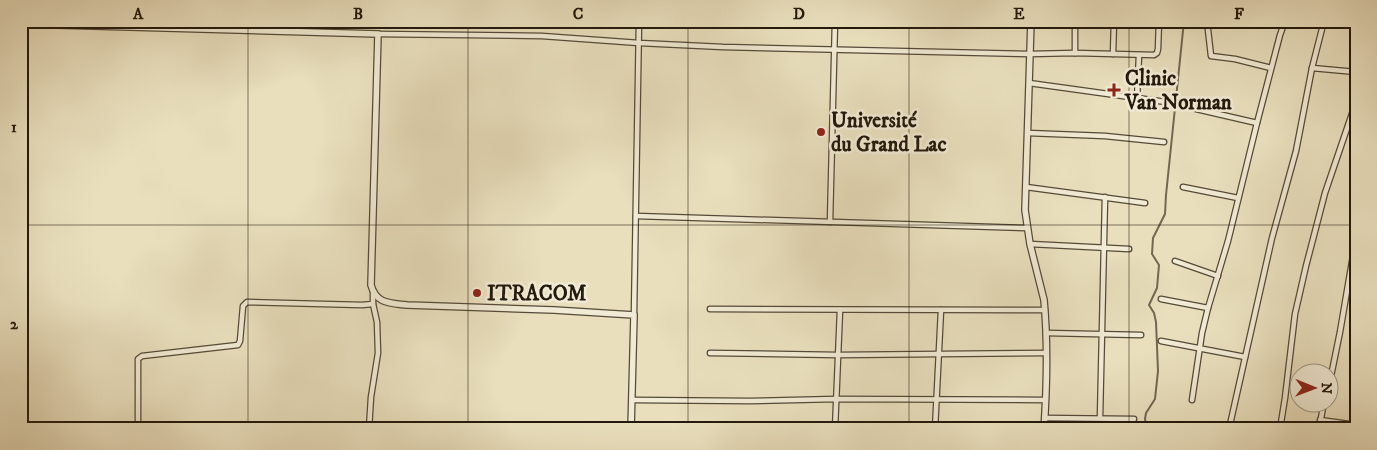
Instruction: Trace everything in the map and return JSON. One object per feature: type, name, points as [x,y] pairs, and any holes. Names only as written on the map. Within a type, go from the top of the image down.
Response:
[{"type":"street","points":[[631,429],[640,21]]},
{"type":"street","points":[[830,222],[835,21]]},
{"type":"street","points":[[1031,21],[1025,210],[1030,244],[1045,310],[1044,429]]},
{"type":"street","points":[[1075,21],[1075,53]]},
{"type":"street","points":[[1113,54],[1114,21]]},
{"type":"street","points":[[21,24],[378,34],[542,36],[723,48],[1154,55],[1158,49],[1159,21]]},
{"type":"street","points":[[1207,21],[1211,56],[1234,59],[1271,68]]},
{"type":"street","points":[[1192,400],[1208,308],[1228,241],[1271,68],[1285,21]]},
{"type":"street","points":[[1229,429],[1272,238],[1296,151],[1312,68],[1324,21]]},
{"type":"street","points":[[370,429],[372,389],[378,353],[377,322],[371,276],[378,34]]},
{"type":"street","points":[[1137,99],[1139,55]]},
{"type":"street","points":[[1312,68],[1356,72]]},
{"type":"street","points":[[1029,83],[1166,102],[1257,123]]},
{"type":"street","points":[[1280,429],[1295,314],[1306,266],[1325,193],[1356,102]]},
{"type":"street","points":[[1028,132],[1104,136],[1164,142]]},
{"type":"street","points":[[1026,187],[1145,203]]},
{"type":"street","points":[[1183,187],[1238,198]]},
{"type":"street","points":[[1100,418],[1105,197]]},
{"type":"street","points":[[636,216],[1027,228]]},
{"type":"street","points":[[1334,362],[1356,238]]},
{"type":"street","points":[[1030,244],[1129,249]]},
{"type":"street","points":[[1175,261],[1218,276]]},
{"type":"street","points":[[373,293],[384,302],[407,305],[634,315]]},
{"type":"street","points":[[1161,299],[1208,308]]},
{"type":"street","points":[[138,429],[138,359],[142,356],[238,345],[243,306],[247,302],[374,304]]},
{"type":"street","points":[[710,309],[1045,310]]},
{"type":"street","points":[[835,429],[840,310]]},
{"type":"street","points":[[935,429],[941,310]]},
{"type":"street","points":[[1046,333],[1140,335]]},
{"type":"street","points":[[1161,341],[1245,357]]},
{"type":"street","points":[[710,353],[838,355],[1046,353]]},
{"type":"street","points":[[633,400],[1045,400]]},
{"type":"street","points":[[1319,429],[1322,412]]},
{"type":"street","points":[[1045,418],[1134,419]]},
{"type":"street","points":[[1320,420],[1356,425]]},
{"type":"waterway","points":[[1147,429],[1146,413],[1155,399],[1158,371],[1156,322],[1154,313],[1149,305],[1157,288],[1159,265],[1152,254],[1153,238],[1165,214],[1184,21]]},
{"type":"place","name":"Clinic Van Norman","points":[[1114,90]]},
{"type":"place","name":"Université du Grand Lac","points":[[821,132]]},
{"type":"place","name":"ITRACOM","points":[[477,293]]}]
